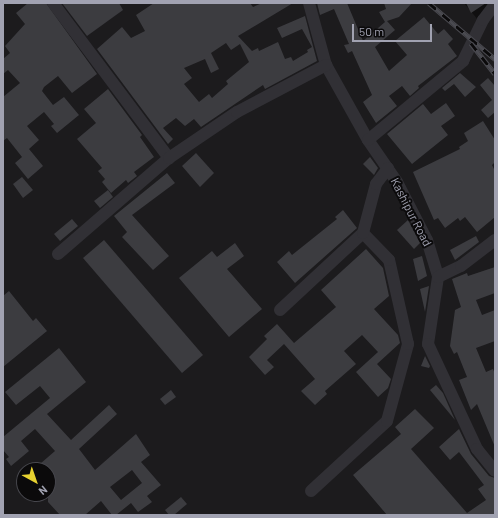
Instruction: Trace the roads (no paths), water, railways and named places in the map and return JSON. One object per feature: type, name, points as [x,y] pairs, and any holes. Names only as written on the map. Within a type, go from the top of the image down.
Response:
[{"type":"street","points":[[53,3],[169,158]]},
{"type":"street","name":"Kashipur Road","points":[[309,3],[326,65],[368,140],[388,168],[427,240],[438,277],[428,344],[477,449],[495,471]]},
{"type":"street","points":[[368,140],[463,61],[483,20],[495,4]]},
{"type":"street","points":[[58,254],[169,158],[237,112],[326,65]]},
{"type":"street","points":[[280,310],[363,233],[376,184],[388,168]]},
{"type":"street","points":[[311,491],[386,421],[408,344],[390,260],[363,233]]},
{"type":"street","points":[[438,277],[461,266],[495,240]]},
{"type":"railway","points":[[429,3],[495,59]]},
{"type":"railway","points":[[471,43],[495,74]]}]
